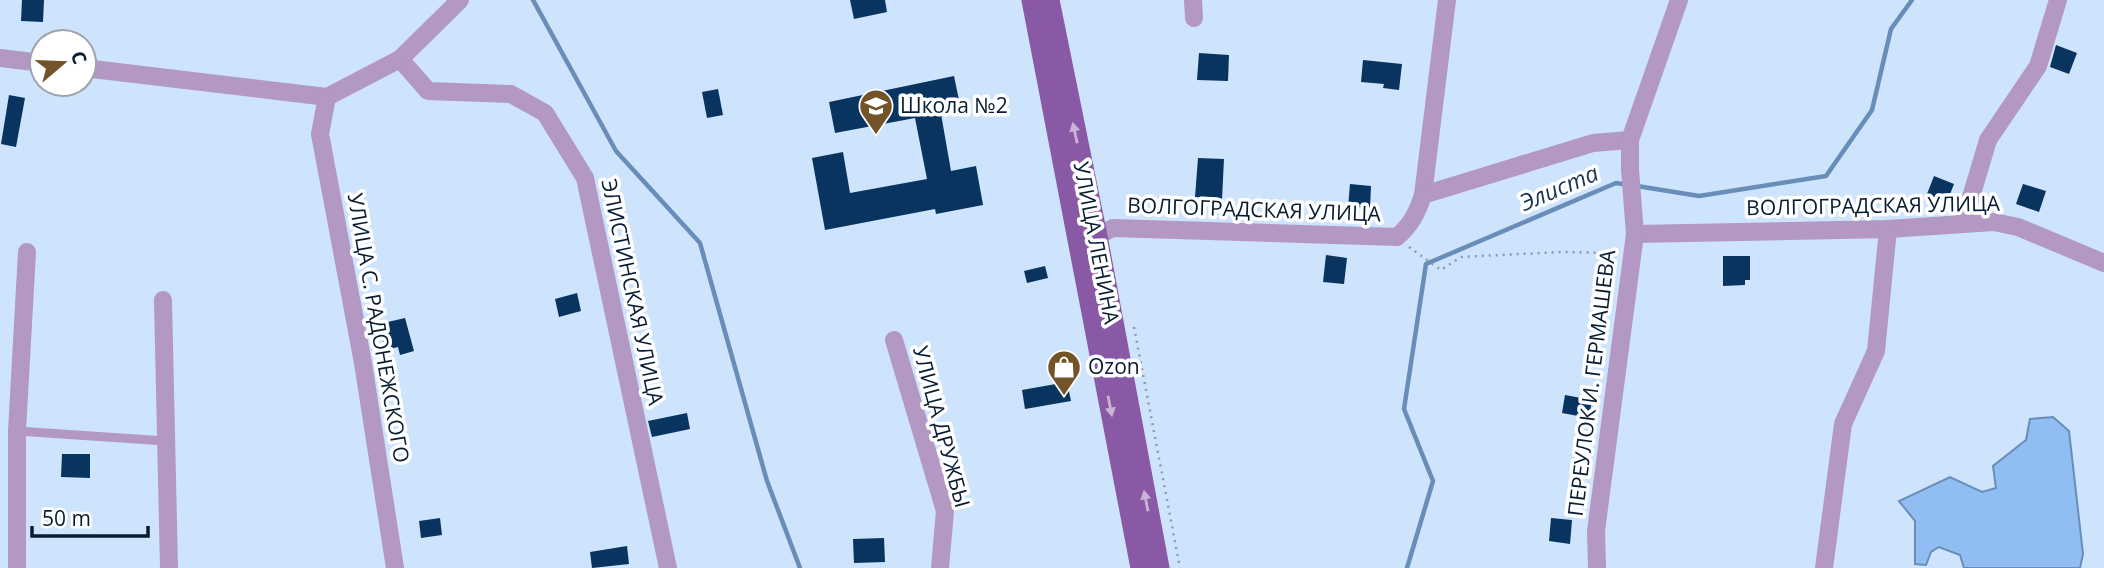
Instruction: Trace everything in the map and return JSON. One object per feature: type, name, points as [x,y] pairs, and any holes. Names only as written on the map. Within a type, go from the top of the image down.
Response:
[{"type":"main road","name":"УЛИЦА ЛЕНИНА","points":[[1032,0],[1159,568]]},
{"type":"main road","name":"УЛИЦА ЛЕНИНА","points":[[1049,0],[1141,568]]},
{"type":"street","points":[[98,70],[327,97],[400,59],[460,0]]},
{"type":"street","points":[[1193,0],[1194,18]]},
{"type":"street","points":[[1447,0],[1423,195],[1593,144],[1630,140]]},
{"type":"street","name":"ПЕРЕУЛОК И. ГЕРМАШЕВА","points":[[1597,568],[1596,531],[1635,234],[1630,140],[1679,0]]},
{"type":"street","points":[[1964,224],[1988,140],[2038,66],[2058,0]]},
{"type":"street","points":[[0,58],[28,61]]},
{"type":"street","name":"ЭЛИСТИНСКАЯ УЛИЦА","points":[[400,59],[428,91],[511,94],[545,113],[585,178],[668,568]]},
{"type":"street","name":"УЛИЦА С. РАДОНЕЖСКОГО","points":[[327,97],[320,134],[362,363],[395,568]]},
{"type":"street","name":"ВОЛГОГРАДСКАЯ УЛИЦА","points":[[1087,237],[1114,228],[1397,237],[1408,228],[1423,195]]},
{"type":"street","name":"ВОЛГОГРАДСКАЯ УЛИЦА","points":[[1635,234],[1888,229],[1994,222],[2018,227],[2104,263]]},
{"type":"street","points":[[1824,568],[1843,424],[1876,351],[1888,229]]},
{"type":"street","points":[[17,568],[16,431],[27,252]]},
{"type":"street","points":[[163,299],[169,568]]},
{"type":"street","name":"УЛИЦА ДРУЖБЫ","points":[[894,340],[945,511],[940,568]]},
{"type":"lane","points":[[16,431],[166,441]]},
{"type":"path","points":[[1420,255],[1441,270],[1461,257],[1561,252],[1633,254]]},
{"type":"water","points":[[2053,417],[2069,431],[2083,554],[2080,568],[1964,568],[1960,555],[1939,547],[1931,552],[1926,565],[1915,564],[1915,521],[1899,501],[1950,477],[1982,492],[1996,488],[1993,466],[2026,440],[2030,419]]},
{"type":"building","points":[[22,0],[44,0],[43,22],[21,21]]},
{"type":"building","points":[[850,0],[885,0],[887,12],[854,19]]},
{"type":"building","points":[[2056,45],[2077,53],[2069,74],[2050,67]]},
{"type":"building","points":[[1199,53],[1229,55],[1228,81],[1197,80]]},
{"type":"building","points":[[1363,60],[1402,64],[1399,90],[1383,88],[1384,84],[1361,82]]},
{"type":"building","points":[[954,76],[961,110],[941,114],[951,171],[976,166],[983,205],[936,214],[935,209],[825,230],[812,158],[843,152],[850,193],[927,179],[915,118],[835,133],[829,102]]},
{"type":"building","points":[[718,89],[723,115],[707,118],[702,92]]},
{"type":"building","points":[[9,95],[25,98],[16,147],[1,144]]},
{"type":"building","points":[[1198,158],[1224,159],[1222,199],[1195,197]]},
{"type":"building","points":[[1934,176],[1954,184],[1947,202],[1927,194]]},
{"type":"building","points":[[1350,184],[1371,186],[1370,208],[1348,207]]},
{"type":"building","points":[[2023,184],[2046,191],[2039,212],[2016,204]]},
{"type":"building","points":[[1326,255],[1347,258],[1344,284],[1323,282]]},
{"type":"building","points":[[1723,256],[1750,256],[1750,280],[1745,280],[1745,285],[1723,286]]},
{"type":"building","points":[[1045,266],[1048,278],[1027,283],[1024,271]]},
{"type":"building","points":[[577,293],[581,311],[559,317],[555,299]]},
{"type":"building","points":[[405,318],[414,351],[400,355],[398,347],[385,350],[379,324]]},
{"type":"building","points":[[1067,382],[1071,401],[1025,409],[1022,390]]},
{"type":"building","points":[[1565,395],[1592,400],[1589,418],[1562,413]]},
{"type":"building","points":[[687,413],[690,429],[652,437],[648,421]]},
{"type":"building","points":[[62,454],[90,454],[90,478],[61,477]]},
{"type":"building","points":[[440,518],[442,535],[421,538],[419,521]]},
{"type":"building","points":[[1551,518],[1572,520],[1570,544],[1549,541]]},
{"type":"building","points":[[884,538],[885,562],[854,563],[853,539]]},
{"type":"building","points":[[627,546],[629,564],[592,568],[590,552]]},
{"type":"waterway","points":[[533,0],[616,151],[700,243],[767,481],[800,568]]},
{"type":"waterway","name":"Элиста","points":[[1637,186],[1699,196],[1826,176],[1872,110],[1891,29],[1912,0]]},
{"type":"waterway","name":"Элиста","points":[[1407,568],[1433,481],[1404,409],[1426,264],[1616,183],[1628,185]]},
{"type":"place","name":"Школа №2","points":[[876,136]]},
{"type":"place","name":"Ozon","points":[[1064,397]]}]
